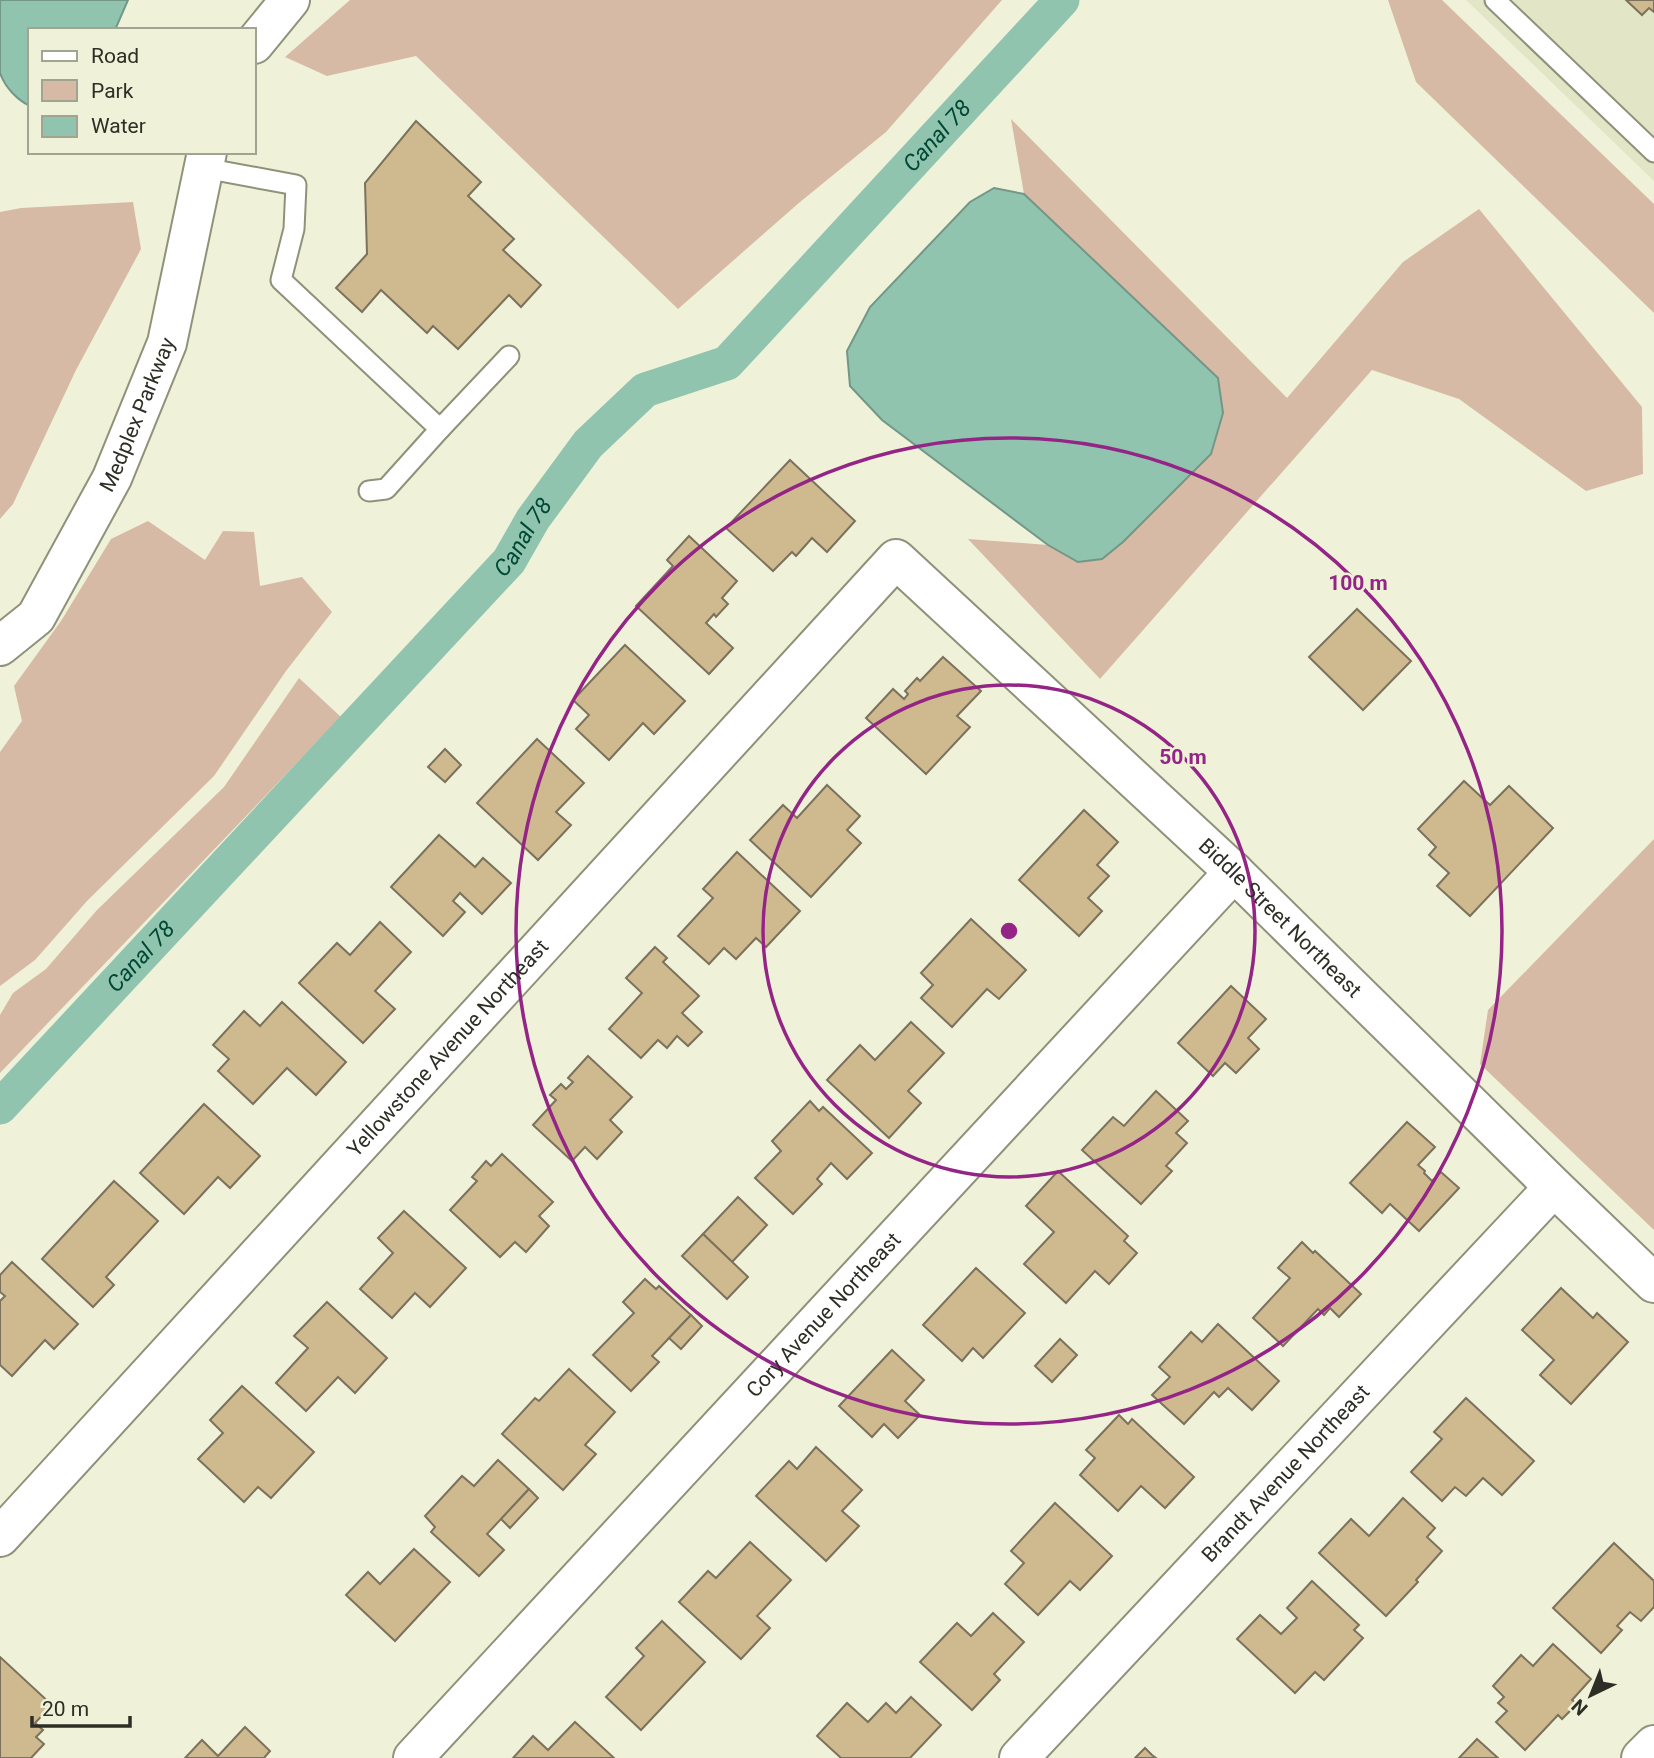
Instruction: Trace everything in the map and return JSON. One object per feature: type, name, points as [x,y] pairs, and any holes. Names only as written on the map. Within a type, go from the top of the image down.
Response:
[{"type":"street","points":[[256,42],[290,0]]},
{"type":"street","name":"Medplex Parkway","points":[[0,646],[36,617],[112,478],[167,343],[206,160]]},
{"type":"street","name":"Biddle Street Northeast","points":[[897,559],[1234,872],[1654,1283]]},
{"type":"street","name":"Yellowstone Avenue Northeast","points":[[0,1537],[897,559]]},
{"type":"street","name":"Cory Avenue Northeast","points":[[413,1758],[1234,872]]},
{"type":"street","name":"Brandt Avenue Northeast","points":[[1019,1758],[1554,1188]]},
{"type":"street","points":[[1641,1758],[1654,1745]]},
{"type":"lane","points":[[1495,0],[1654,152]]},
{"type":"lane","points":[[206,160],[296,186],[295,229],[281,280],[440,429]]},
{"type":"lane","points":[[369,491],[386,489],[509,356]]},
{"type":"shaded area","points":[[1466,0],[1654,0],[1654,181]]},
{"type":"green space","points":[[350,0],[1002,0],[886,132],[800,202],[678,309],[416,56],[327,76],[285,57]]},
{"type":"green space","points":[[1388,0],[1442,0],[1654,204],[1654,313],[1416,82]]},
{"type":"green space","points":[[1011,119],[1287,398],[1403,262],[1479,209],[1642,407],[1643,474],[1586,491],[1459,399],[1372,370],[1100,679],[968,539],[1048,545],[1078,562],[1218,378],[1024,194]]},
{"type":"green space","points":[[133,202],[141,249],[76,370],[13,504],[0,519],[0,212],[21,208]]},
{"type":"green space","points":[[148,521],[205,560],[223,531],[254,532],[260,586],[302,577],[332,612],[286,671],[214,776],[87,901],[35,960],[0,986],[0,752],[22,721],[14,686],[61,621],[111,539]]},
{"type":"green space","points":[[299,678],[341,717],[0,1073],[0,1015],[13,993],[46,969],[97,910],[224,787]]},
{"type":"green space","points":[[1654,839],[1654,1230],[1480,1064],[1488,1010]]},
{"type":"water","points":[[0,0],[128,0],[116,28],[28,28],[28,105],[12,92],[0,73]]},
{"type":"water","points":[[994,188],[1024,194],[1218,378],[1223,413],[1211,454],[1123,542],[1102,559],[1078,562],[1048,545],[882,420],[850,386],[847,351],[870,307],[970,202]]},
{"type":"building","points":[[1626,0],[1654,0],[1654,12],[1649,8],[1642,15]]},
{"type":"building","points":[[416,121],[481,182],[468,196],[514,239],[503,250],[541,285],[521,307],[509,295],[458,349],[433,326],[427,333],[381,290],[362,312],[336,288],[367,254],[365,183]]},
{"type":"building","points":[[790,460],[855,521],[827,552],[812,538],[796,556],[792,552],[773,571],[726,528]]},
{"type":"building","points":[[689,536],[737,581],[722,598],[728,604],[706,623],[733,648],[709,674],[636,606],[673,566],[667,560]]},
{"type":"building","points":[[1357,609],[1411,661],[1363,710],[1309,657]]},
{"type":"building","points":[[625,645],[685,701],[654,734],[643,723],[609,760],[576,729],[589,715],[573,700]]},
{"type":"building","points":[[943,657],[981,691],[957,716],[970,727],[926,774],[866,718],[893,689],[904,699],[908,694],[905,691],[917,678],[920,681]]},
{"type":"building","points":[[537,739],[584,783],[556,812],[571,825],[538,860],[477,803]]},
{"type":"building","points":[[445,749],[461,765],[445,782],[428,767]]},
{"type":"building","points":[[1464,781],[1490,805],[1509,786],[1553,828],[1470,916],[1437,886],[1449,873],[1429,855],[1436,847],[1418,829]]},
{"type":"building","points":[[827,785],[860,816],[847,830],[861,843],[811,897],[750,840],[783,805],[797,818]]},
{"type":"building","points":[[1084,810],[1118,842],[1097,865],[1109,876],[1088,898],[1102,911],[1079,936],[1019,880]]},
{"type":"building","points":[[439,835],[475,867],[483,858],[511,883],[482,914],[460,893],[453,901],[465,912],[443,936],[391,887]]},
{"type":"building","points":[[737,852],[800,911],[766,947],[756,938],[736,959],[724,948],[709,964],[678,936],[713,898],[703,889]]},
{"type":"building","points":[[971,919],[1026,970],[999,999],[987,989],[952,1027],[921,998],[933,985],[921,973]]},
{"type":"building","points":[[380,922],[411,952],[375,991],[395,1009],[363,1043],[299,983],[337,943],[350,955]]},
{"type":"building","points":[[655,947],[667,958],[663,962],[699,996],[682,1013],[702,1032],[688,1046],[677,1036],[667,1048],[658,1040],[641,1058],[609,1029],[642,993],[626,978]]},
{"type":"building","points":[[1231,986],[1266,1019],[1248,1038],[1259,1049],[1236,1073],[1225,1063],[1213,1076],[1178,1043]]},
{"type":"building","points":[[282,1002],[346,1062],[316,1095],[287,1068],[253,1104],[218,1071],[229,1059],[213,1045],[244,1011],[260,1026]]},
{"type":"building","points":[[911,1022],[944,1053],[908,1091],[921,1103],[889,1138],[827,1080],[860,1045],[875,1060]]},
{"type":"building","points":[[588,1056],[632,1097],[610,1120],[622,1132],[597,1159],[585,1147],[572,1161],[533,1125],[556,1100],[550,1095],[561,1084],[566,1089],[573,1082],[568,1078]]},
{"type":"building","points":[[1156,1091],[1188,1121],[1176,1133],[1187,1143],[1166,1166],[1172,1171],[1141,1204],[1082,1150],[1113,1117],[1124,1126]]},
{"type":"building","points":[[810,1101],[819,1111],[823,1107],[872,1153],[847,1179],[831,1163],[817,1179],[822,1184],[793,1214],[755,1178],[781,1151],[772,1141]]},
{"type":"building","points":[[204,1104],[260,1156],[230,1188],[218,1177],[184,1214],[140,1173]]},
{"type":"building","points":[[1407,1122],[1435,1147],[1418,1165],[1424,1173],[1432,1181],[1441,1172],[1459,1188],[1419,1231],[1390,1204],[1382,1213],[1350,1183]]},
{"type":"building","points":[[502,1154],[553,1202],[539,1216],[549,1226],[526,1252],[515,1242],[500,1257],[450,1210],[477,1181],[472,1177],[486,1161],[491,1166]]},
{"type":"building","points":[[1058,1171],[1128,1236],[1124,1241],[1137,1253],[1109,1284],[1095,1271],[1066,1303],[1024,1264],[1054,1232],[1026,1206]]},
{"type":"building","points":[[114,1181],[158,1221],[106,1277],[114,1285],[93,1307],[42,1259]]},
{"type":"building","points":[[738,1197],[767,1225],[732,1262],[703,1234]]},
{"type":"building","points":[[404,1211],[466,1268],[430,1307],[415,1293],[392,1318],[360,1289],[393,1253],[378,1238]]},
{"type":"building","points":[[703,1234],[748,1277],[727,1299],[682,1256]]},
{"type":"building","points":[[1302,1242],[1361,1294],[1339,1317],[1330,1308],[1324,1315],[1318,1309],[1283,1346],[1253,1318],[1290,1278],[1278,1268]]},
{"type":"building","points":[[12,1262],[78,1324],[54,1349],[45,1340],[12,1376],[0,1365],[0,1301],[5,1296],[0,1292],[0,1275]]},
{"type":"building","points":[[976,1268],[1025,1313],[983,1358],[973,1348],[962,1361],[923,1325]]},
{"type":"building","points":[[645,1279],[656,1289],[659,1286],[691,1315],[652,1356],[659,1362],[631,1391],[593,1355],[634,1313],[623,1302]]},
{"type":"building","points":[[1561,1288],[1593,1318],[1597,1313],[1628,1342],[1571,1404],[1540,1375],[1554,1360],[1522,1330]]},
{"type":"building","points":[[327,1302],[387,1358],[355,1393],[338,1377],[306,1411],[276,1383],[308,1348],[294,1336]]},
{"type":"building","points":[[691,1315],[702,1326],[681,1349],[669,1338]]},
{"type":"building","points":[[1218,1324],[1279,1381],[1252,1410],[1228,1388],[1219,1397],[1214,1392],[1184,1424],[1152,1395],[1170,1377],[1159,1367],[1191,1332],[1202,1342]]},
{"type":"building","points":[[1060,1339],[1077,1355],[1052,1382],[1035,1366]]},
{"type":"building","points":[[892,1350],[924,1380],[905,1401],[920,1415],[898,1438],[884,1424],[872,1437],[839,1406]]},
{"type":"building","points":[[569,1369],[615,1412],[585,1445],[596,1454],[563,1490],[502,1434],[535,1398],[539,1401]]},
{"type":"building","points":[[242,1386],[314,1452],[271,1498],[258,1487],[244,1502],[198,1459],[223,1433],[210,1420]]},
{"type":"building","points":[[1466,1398],[1534,1461],[1502,1495],[1483,1478],[1466,1496],[1455,1487],[1442,1501],[1411,1472],[1442,1439],[1434,1432]]},
{"type":"building","points":[[1119,1415],[1128,1424],[1132,1419],[1194,1477],[1165,1508],[1141,1486],[1118,1511],[1080,1475],[1095,1458],[1086,1450]]},
{"type":"building","points":[[816,1447],[862,1490],[842,1511],[859,1526],[826,1561],[756,1496],[789,1461],[797,1469]]},
{"type":"building","points":[[498,1460],[529,1489],[487,1534],[504,1550],[479,1576],[431,1532],[435,1527],[425,1516],[462,1476],[474,1486]]},
{"type":"building","points":[[529,1489],[538,1498],[510,1528],[501,1519]]},
{"type":"building","points":[[1403,1498],[1435,1528],[1427,1537],[1442,1551],[1386,1616],[1319,1553],[1351,1519],[1369,1536]]},
{"type":"building","points":[[1055,1503],[1112,1556],[1080,1590],[1070,1581],[1038,1615],[1005,1584],[1024,1563],[1011,1551]]},
{"type":"building","points":[[750,1542],[791,1580],[757,1616],[770,1628],[741,1659],[679,1602],[708,1571],[716,1578]]},
{"type":"building","points":[[1614,1543],[1654,1581],[1654,1607],[1641,1621],[1630,1612],[1617,1626],[1622,1630],[1601,1653],[1553,1608]]},
{"type":"building","points":[[414,1549],[450,1582],[395,1641],[346,1595],[368,1572],[380,1584]]},
{"type":"building","points":[[1312,1581],[1359,1625],[1354,1630],[1363,1638],[1324,1680],[1315,1672],[1295,1693],[1237,1639],[1260,1615],[1281,1634],[1297,1618],[1287,1608]]},
{"type":"building","points":[[993,1613],[1024,1642],[994,1674],[1000,1680],[972,1710],[920,1662],[957,1623],[971,1636]]},
{"type":"building","points":[[662,1621],[705,1662],[641,1730],[606,1697],[644,1656],[636,1648]]},
{"type":"building","points":[[1553,1644],[1591,1679],[1572,1700],[1577,1704],[1562,1719],[1558,1715],[1525,1750],[1496,1722],[1507,1711],[1498,1703],[1504,1697],[1493,1686],[1521,1655],[1533,1666]]},
{"type":"building","points":[[0,1657],[52,1705],[35,1723],[43,1730],[36,1737],[44,1744],[31,1758],[0,1758]]},
{"type":"building","points":[[911,1697],[941,1725],[910,1758],[841,1758],[817,1736],[847,1703],[868,1722],[886,1703],[896,1713]]},
{"type":"building","points":[[575,1722],[614,1758],[513,1758],[533,1736],[548,1750]]},
{"type":"building","points":[[245,1727],[270,1751],[264,1758],[185,1758],[202,1740],[218,1756]]},
{"type":"building","points":[[1477,1739],[1498,1758],[1459,1758]]},
{"type":"building","points":[[1145,1748],[1152,1755],[1156,1758],[1135,1758]]},
{"type":"waterway","name":"Canal 78","points":[[0,1107],[509,561],[533,519],[588,444],[645,390],[727,363],[1062,0]]}]
